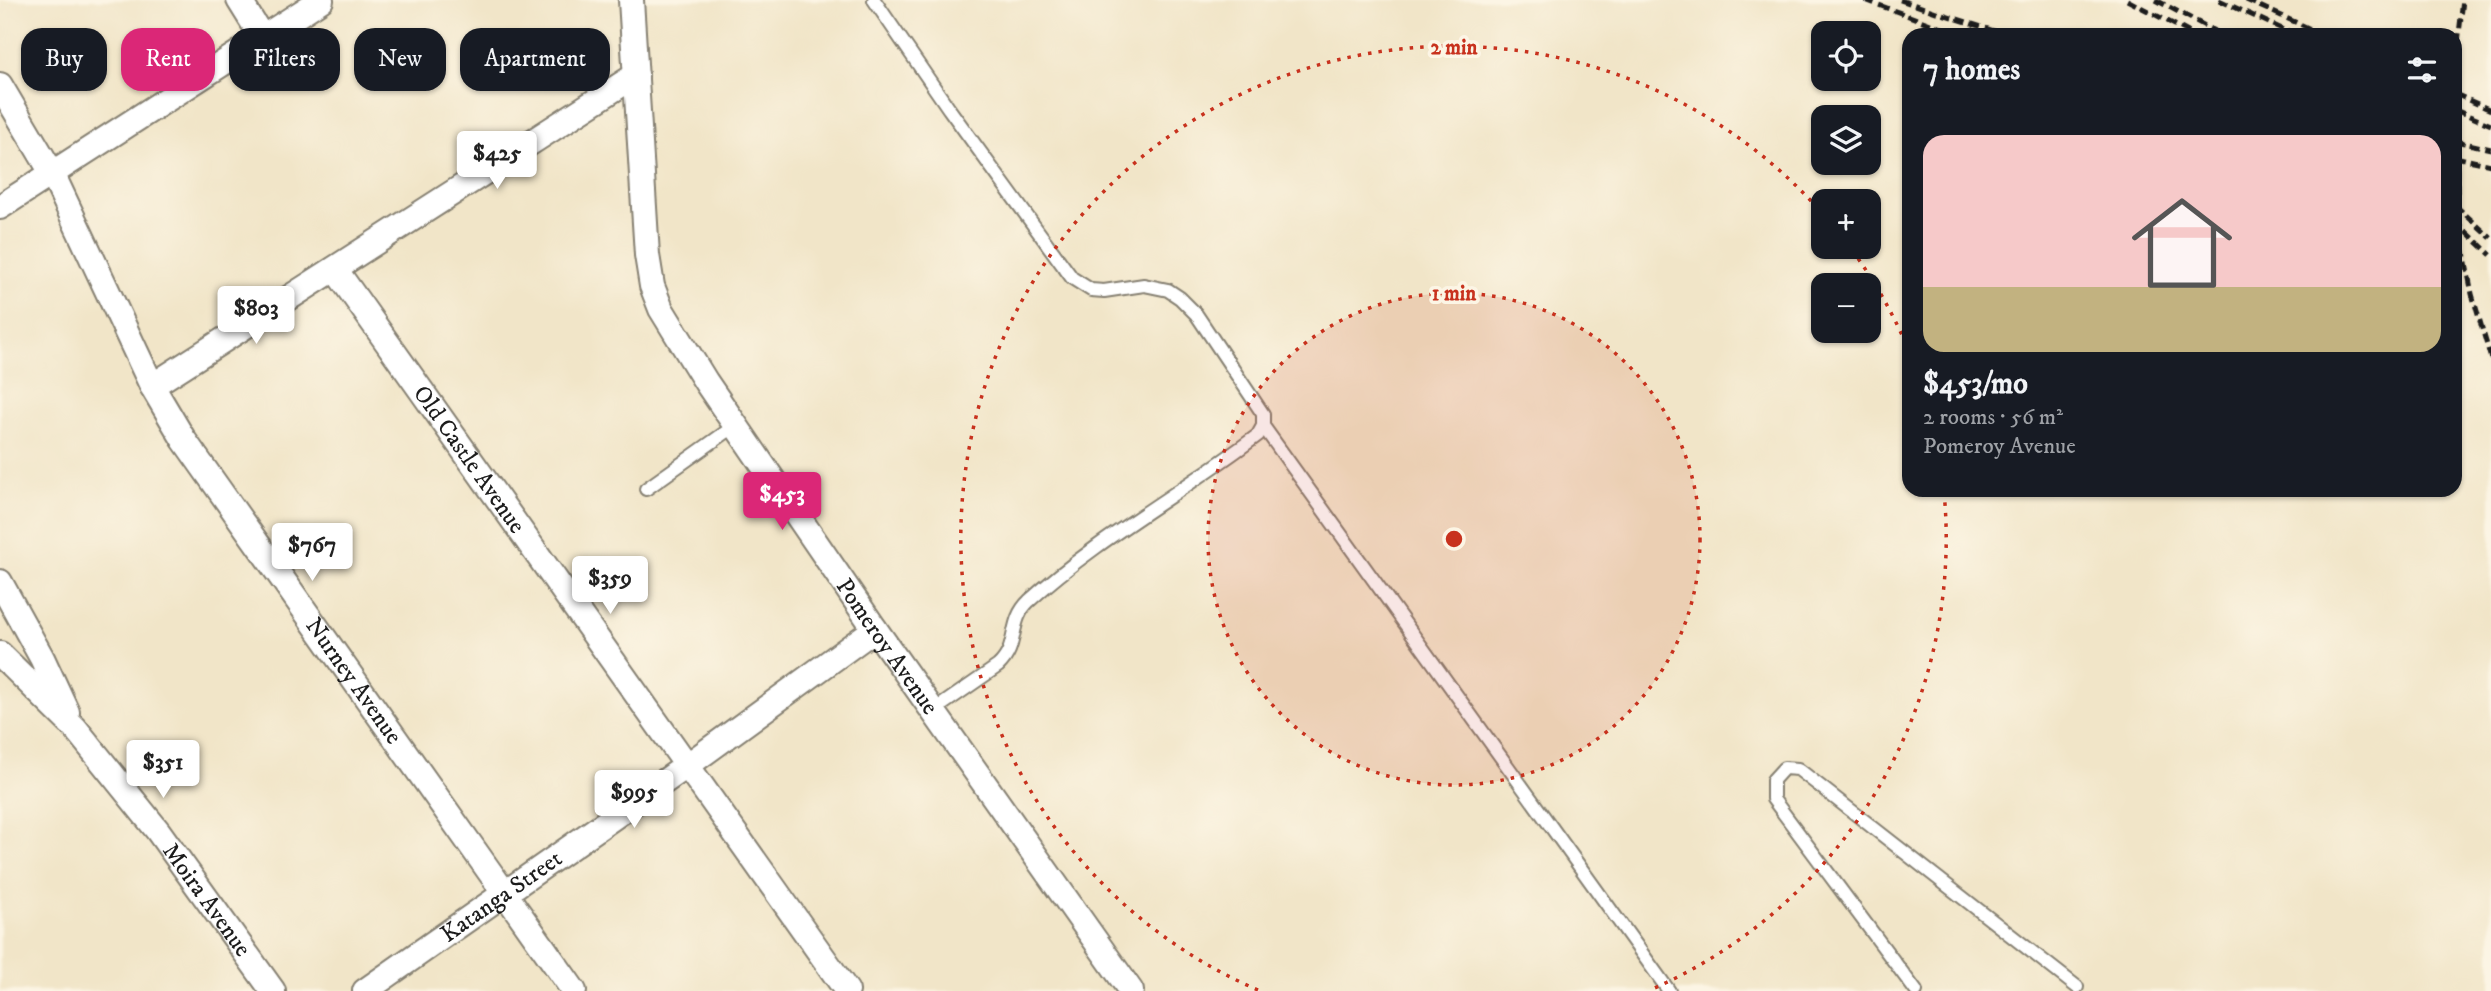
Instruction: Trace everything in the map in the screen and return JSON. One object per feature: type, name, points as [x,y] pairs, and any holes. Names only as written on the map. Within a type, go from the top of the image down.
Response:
[{"type":"street","points":[[239,0],[256,28]]},
{"type":"street","points":[[276,28],[321,0]]},
{"type":"street","name":"Pomeroy Avenue","points":[[631,0],[641,189],[652,286],[661,309],[736,425],[875,629],[1131,991]]},
{"type":"street","points":[[0,207],[229,58]]},
{"type":"street","points":[[152,386],[636,75]]},
{"type":"street","name":"Nurney Avenue","points":[[0,85],[52,173],[152,386],[184,440],[574,991]]},
{"type":"street","name":"Old Castle Avenue","points":[[335,268],[847,991]]},
{"type":"street","points":[[0,626],[7,615],[5,591]]},
{"type":"street","points":[[5,591],[75,728]]},
{"type":"street","name":"Katanga Street","points":[[365,991],[688,765],[875,629]]},
{"type":"street","name":"Moira Avenue","points":[[0,654],[75,728],[158,831],[273,991]]},
{"type":"lane","points":[[874,0],[1072,278],[1091,290],[1104,291],[1143,285],[1168,290],[1180,298],[1196,314],[1263,414],[1263,426],[1258,435],[1084,557],[1028,602],[1015,619],[1012,647],[1008,657],[933,711]]},
{"type":"lane","points":[[646,489],[736,425]]},
{"type":"lane","points":[[1263,426],[1669,991]]},
{"type":"lane","points":[[1916,991],[1773,799],[1773,780],[1784,768],[1798,769],[2077,987]]},
{"type":"railway","points":[[1865,0],[1942,28]]},
{"type":"railway","points":[[1900,0],[1985,28]]},
{"type":"railway","points":[[2127,0],[2181,28]]},
{"type":"railway","points":[[2156,0],[2209,28]]},
{"type":"railway","points":[[2219,0],[2280,28]]},
{"type":"railway","points":[[2246,0],[2308,28]]},
{"type":"railway","points":[[2460,28],[2463,0]]},
{"type":"railway","points":[[2462,97],[2491,110]]},
{"type":"railway","points":[[2462,113],[2491,125]]},
{"type":"railway","points":[[2462,143],[2491,149]]},
{"type":"railway","points":[[2462,159],[2491,165]]},
{"type":"railway","points":[[2462,211],[2491,238]]},
{"type":"railway","points":[[2462,228],[2491,255]]},
{"type":"railway","points":[[2463,247],[2472,294],[2491,359]]}]
